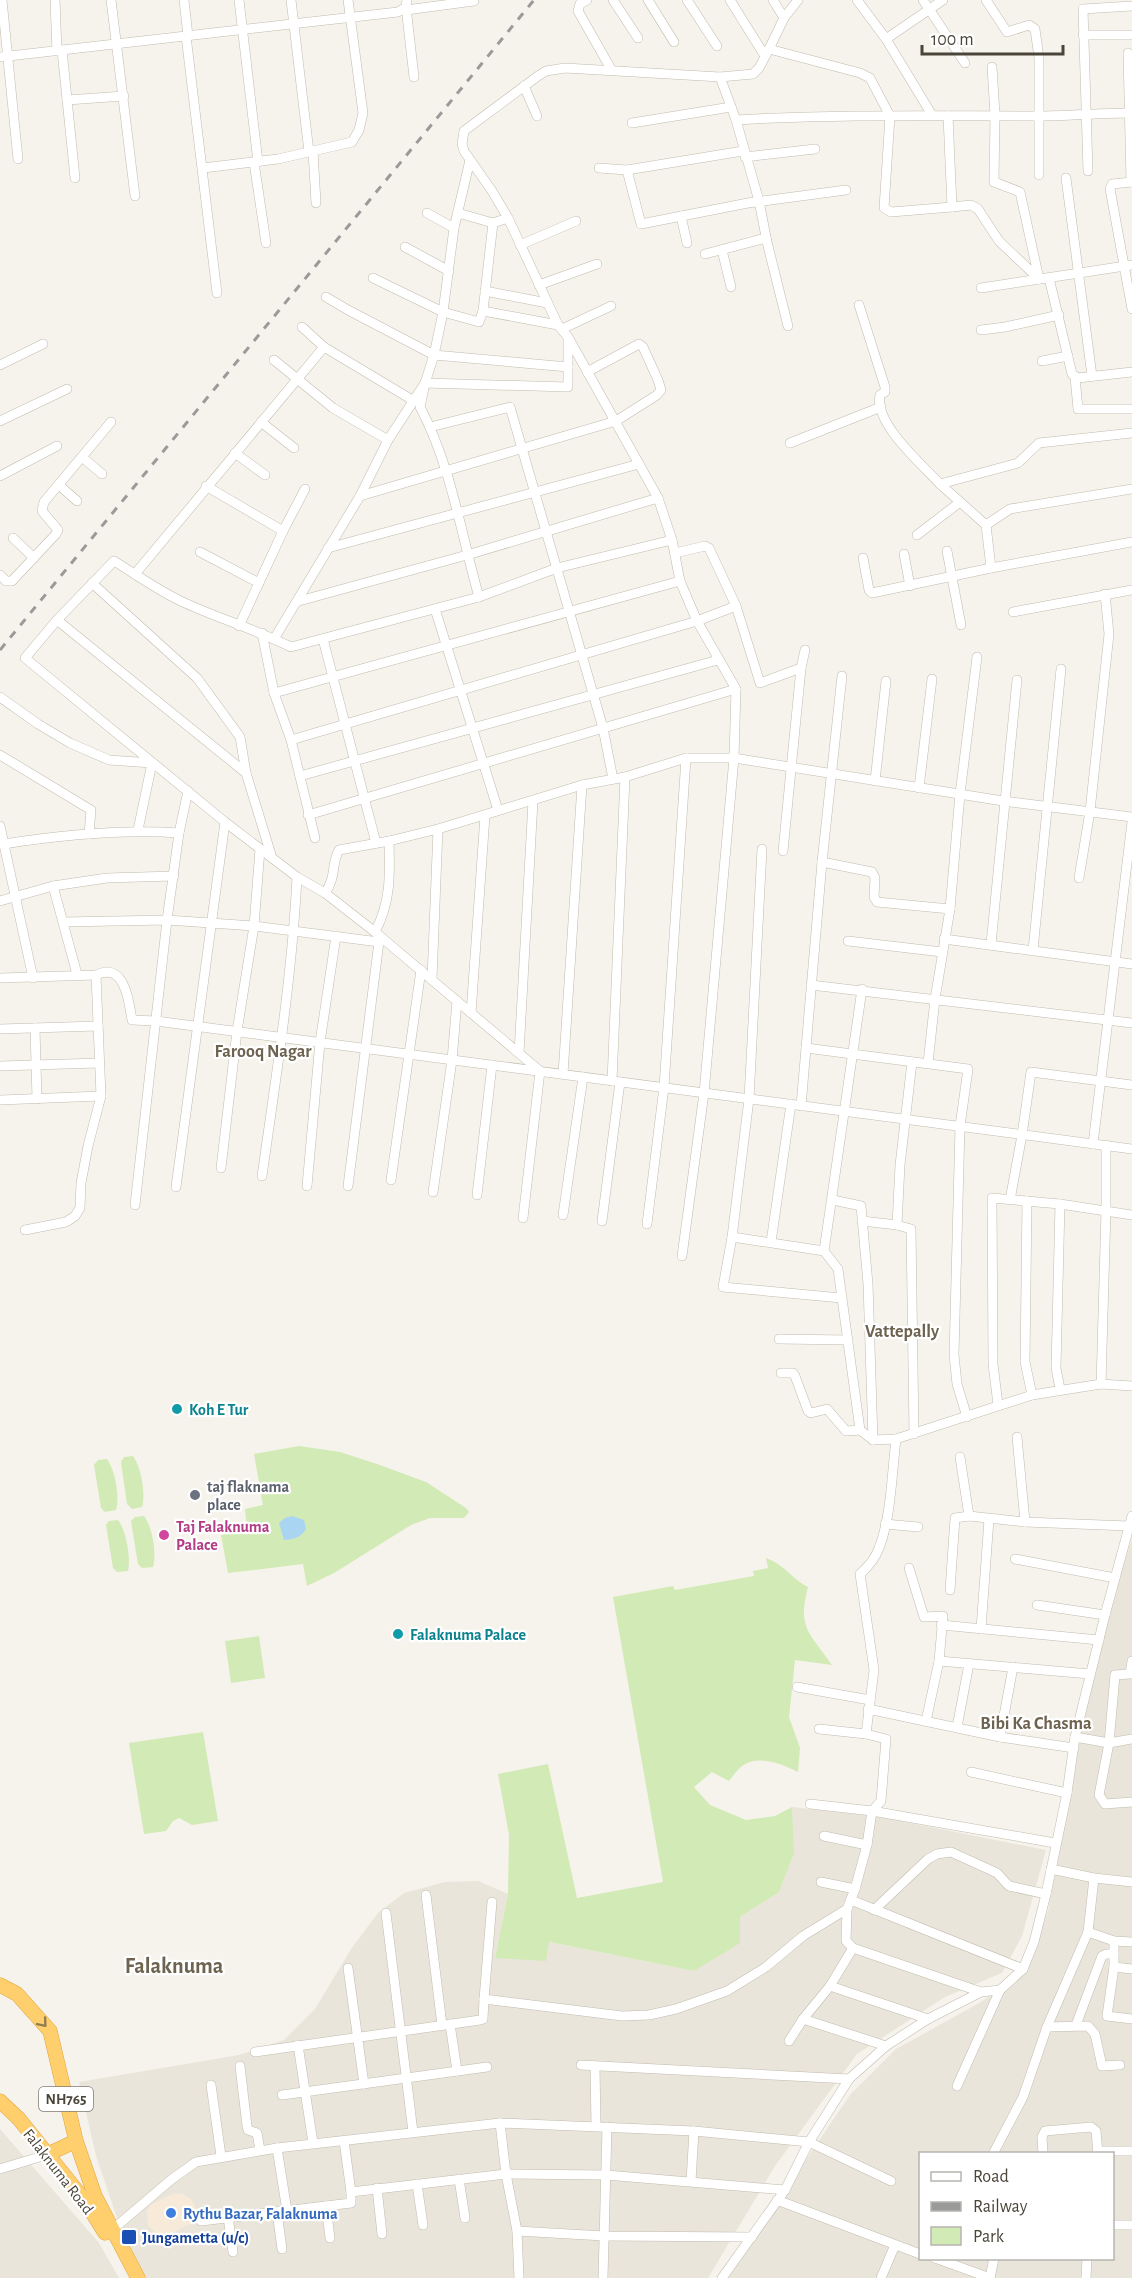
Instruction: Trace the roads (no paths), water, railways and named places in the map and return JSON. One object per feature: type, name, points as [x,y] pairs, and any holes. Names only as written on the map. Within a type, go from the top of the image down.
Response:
[{"type":"highway","name":"Falaknuma Road","points":[[0,1985],[16,1994],[50,2031],[76,2141],[94,2196],[138,2278]]},
{"type":"highway","name":"Falaknuma Road","points":[[0,2101],[19,2120],[45,2155],[85,2201],[128,2278]]},
{"type":"highway","points":[[45,2155],[76,2141]]},
{"type":"street","points":[[2,0],[4,57],[18,159]]},
{"type":"street","points":[[55,0],[75,178]]},
{"type":"street","points":[[111,0],[135,196]]},
{"type":"street","points":[[184,0],[218,293]]},
{"type":"street","points":[[239,0],[266,243]]},
{"type":"street","points":[[291,0],[316,203]]},
{"type":"street","points":[[203,168],[256,162],[352,142],[359,130],[363,113],[348,0]]},
{"type":"street","points":[[587,0],[580,4],[578,11],[611,69]]},
{"type":"street","points":[[613,0],[638,38]]},
{"type":"street","points":[[648,0],[674,42]]},
{"type":"street","points":[[687,0],[717,46]]},
{"type":"street","points":[[730,0],[767,52],[860,73],[870,78],[890,116],[884,208],[891,212],[970,205],[978,210],[999,241],[1044,278]]},
{"type":"street","points":[[772,0],[784,18]]},
{"type":"street","points":[[682,1256],[704,1093],[734,758],[736,689],[697,621],[680,580],[672,540],[658,498],[547,303],[508,218],[462,144],[464,131],[537,76],[555,68],[611,69],[720,77],[753,74],[759,68],[784,18],[798,0]]},
{"type":"street","points":[[857,0],[886,39],[932,115]]},
{"type":"street","points":[[923,0],[965,63]]},
{"type":"street","points":[[886,39],[944,0]]},
{"type":"street","points":[[986,0],[1007,32],[1029,25],[1035,29],[1039,58],[1039,175]]},
{"type":"street","points":[[4,57],[398,12],[406,6],[474,1]]},
{"type":"street","points":[[406,6],[414,76]]},
{"type":"street","points":[[1088,171],[1083,9],[1132,6]]},
{"type":"street","points":[[1083,35],[1132,35]]},
{"type":"street","points":[[1128,53],[1131,182],[1112,184],[1110,189],[1129,266],[1132,309]]},
{"type":"street","points":[[992,67],[995,115],[994,182],[1020,192],[1044,278],[1059,315],[1075,377],[1078,410],[1132,408]]},
{"type":"street","points":[[720,77],[736,120],[759,201],[788,326]]},
{"type":"street","points":[[524,86],[537,116]]},
{"type":"street","points":[[67,100],[124,96]]},
{"type":"street","points":[[632,123],[731,107]]},
{"type":"street","points":[[736,120],[806,116],[1038,116],[1130,113]]},
{"type":"street","points":[[948,116],[952,207]]},
{"type":"street","points":[[599,168],[627,170],[744,154],[815,149]]},
{"type":"street","points":[[470,160],[454,228],[443,312],[420,407],[430,427],[445,471],[479,597]]},
{"type":"street","points":[[627,170],[641,224],[759,201],[846,190]]},
{"type":"street","points":[[1066,178],[1092,376]]},
{"type":"street","points":[[427,213],[454,228]]},
{"type":"street","points":[[459,213],[493,223],[508,218]]},
{"type":"street","points":[[681,216],[687,243]]},
{"type":"street","points":[[520,245],[576,221]]},
{"type":"street","points":[[373,278],[443,312],[479,322],[483,311],[493,223]]},
{"type":"street","points":[[705,254],[766,238]]},
{"type":"street","points":[[405,247],[449,271]]},
{"type":"street","points":[[722,249],[731,287]]},
{"type":"street","points":[[539,285],[597,264]]},
{"type":"street","points":[[981,288],[1129,266]]},
{"type":"street","points":[[485,291],[547,303]]},
{"type":"street","points":[[326,297],[434,355],[568,367]]},
{"type":"street","points":[[859,305],[885,387],[885,392],[880,395],[881,407],[892,432],[940,483],[986,525],[991,568]]},
{"type":"street","points":[[483,311],[563,330],[611,306]]},
{"type":"street","points":[[981,330],[1059,315]]},
{"type":"street","points":[[302,327],[324,347],[414,401]]},
{"type":"street","points":[[425,383],[568,387],[563,330]]},
{"type":"street","points":[[0,365],[43,344]]},
{"type":"street","points":[[360,496],[615,421],[657,395],[661,390],[643,347],[639,344],[587,372]]},
{"type":"street","points":[[135,574],[324,347]]},
{"type":"street","points":[[1042,361],[1068,356]]},
{"type":"street","points":[[274,360],[333,408],[388,440]]},
{"type":"street","points":[[1075,377],[1132,372]]},
{"type":"street","points":[[274,639],[299,601],[360,496],[388,440],[425,383]]},
{"type":"street","points":[[0,420],[67,389]]},
{"type":"street","points":[[430,427],[510,407],[603,728],[613,779]]},
{"type":"street","points":[[790,443],[881,407]]},
{"type":"street","points":[[261,422],[294,448]]},
{"type":"street","points":[[0,575],[6,581],[12,581],[58,530],[42,511],[42,507],[111,423]]},
{"type":"street","points":[[940,483],[1018,463],[1039,443],[1132,433]]},
{"type":"street","points":[[0,476],[57,446]]},
{"type":"street","points":[[235,453],[265,475]]},
{"type":"street","points":[[82,457],[102,474]]},
{"type":"street","points":[[328,548],[639,464]]},
{"type":"street","points":[[59,485],[77,501]]},
{"type":"street","points":[[206,486],[283,531]]},
{"type":"street","points":[[239,626],[283,531],[306,489]]},
{"type":"street","points":[[986,525],[1010,509],[1070,497],[1132,489]]},
{"type":"street","points":[[299,601],[467,555],[658,498]]},
{"type":"street","points":[[917,535],[960,502]]},
{"type":"street","points":[[13,538],[34,558]]},
{"type":"street","points":[[540,1071],[432,979],[382,941],[375,932],[325,893],[297,877],[225,822],[25,658],[57,620],[114,561],[182,602],[262,633],[291,647],[479,597],[557,568],[672,540]]},
{"type":"street","points":[[863,558],[869,590],[872,593],[1132,542]]},
{"type":"street","points":[[675,553],[705,546],[709,548],[736,606],[760,683],[801,668]]},
{"type":"street","points":[[947,551],[961,625]]},
{"type":"street","points":[[200,552],[259,582]]},
{"type":"street","points":[[904,554],[910,586]]},
{"type":"street","points":[[274,693],[680,580]]},
{"type":"street","points":[[92,583],[197,678],[240,737],[246,773],[272,858]]},
{"type":"street","points":[[1013,612],[1132,590]]},
{"type":"street","points":[[1079,878],[1090,811],[1109,634],[1105,594]]},
{"type":"street","points":[[291,740],[697,621],[736,606]]},
{"type":"street","points":[[435,609],[498,810]]},
{"type":"street","points":[[57,620],[246,773]]},
{"type":"street","points":[[262,633],[274,693],[291,740],[315,838]]},
{"type":"street","points":[[323,639],[376,843]]},
{"type":"street","points":[[783,851],[801,668],[805,650]]},
{"type":"street","points":[[928,1063],[935,999],[950,909],[960,794],[977,657]]},
{"type":"street","points":[[300,776],[718,660]]},
{"type":"street","points":[[1033,950],[1061,669]]},
{"type":"street","points":[[801,1106],[822,862],[842,676]]},
{"type":"street","points":[[919,788],[932,679]]},
{"type":"street","points":[[991,944],[1003,801],[1017,680]]},
{"type":"street","points":[[875,781],[886,681]]},
{"type":"street","points":[[308,815],[366,800],[483,763],[736,689]]},
{"type":"street","points":[[0,697],[38,724],[70,743],[99,756],[109,760],[152,763]]},
{"type":"street","points":[[0,755],[91,810],[89,834]]},
{"type":"street","points":[[325,893],[334,876],[336,853],[339,850],[438,829],[582,785],[625,777],[686,758],[734,758],[1003,801],[1132,817]]},
{"type":"street","points":[[647,1224],[664,1088],[686,758]]},
{"type":"street","points":[[138,830],[152,763]]},
{"type":"street","points":[[602,1221],[616,1081],[625,777]]},
{"type":"street","points":[[563,1074],[582,785]]},
{"type":"street","points":[[135,1205],[167,920],[179,833],[188,791]]},
{"type":"street","points":[[519,1053],[533,801]]},
{"type":"street","points":[[471,1013],[485,816]]},
{"type":"street","points":[[176,1187],[225,822]]},
{"type":"street","points":[[1093,1144],[1132,822]]},
{"type":"street","points":[[0,826],[33,978]]},
{"type":"street","points":[[432,979],[438,829]]},
{"type":"street","points":[[4,844],[138,830],[179,833]]},
{"type":"street","points":[[375,932],[388,902],[391,881],[389,841]]},
{"type":"street","points":[[221,1168],[237,1031],[254,926],[260,849]]},
{"type":"street","points":[[762,849],[749,1099],[732,1237],[723,1287],[842,1298]]},
{"type":"street","points":[[822,862],[872,872],[875,878],[874,897],[877,902],[950,909]]},
{"type":"street","points":[[0,901],[53,886],[107,878],[174,876]]},
{"type":"street","points":[[262,1176],[282,1037],[294,931],[297,877]]},
{"type":"street","points":[[53,886],[77,974]]},
{"type":"street","points":[[63,922],[167,920],[254,926],[382,941]]},
{"type":"street","points":[[307,1186],[320,1042],[336,936]]},
{"type":"street","points":[[944,939],[1132,964]]},
{"type":"street","points":[[348,1186],[382,941]]},
{"type":"street","points":[[848,941],[942,952]]},
{"type":"street","points":[[391,1180],[421,970]]},
{"type":"street","points":[[0,978],[96,975],[104,971],[113,973],[127,990],[132,1020],[237,1031],[1132,1149]]},
{"type":"street","points":[[24,1230],[66,1222],[75,1216],[80,1208],[82,1174],[100,1096],[96,975]]},
{"type":"street","points":[[811,985],[862,989],[1132,1023]]},
{"type":"street","points":[[824,1251],[862,989]]},
{"type":"street","points":[[433,1191],[452,1060],[457,1001]]},
{"type":"street","points":[[0,1029],[98,1026]]},
{"type":"street","points":[[35,1028],[37,1099]]},
{"type":"street","points":[[806,1048],[968,1069],[960,1126],[954,1355],[957,1384],[966,1417]]},
{"type":"street","points":[[897,1225],[898,1188],[912,1062]]},
{"type":"street","points":[[0,1066],[99,1063]]},
{"type":"street","points":[[477,1196],[492,1065]]},
{"type":"street","points":[[523,1218],[540,1071]]},
{"type":"street","points":[[1010,1200],[1031,1072],[1100,1083],[1132,1085]]},
{"type":"street","points":[[564,1215],[583,1077]]},
{"type":"street","points":[[0,1100],[100,1096]]},
{"type":"street","points":[[771,1242],[791,1104]]},
{"type":"street","points":[[1101,1384],[1106,1145]]},
{"type":"street","points":[[998,1405],[993,1364],[992,1198],[1060,1204],[1132,1215]]},
{"type":"street","points":[[833,1200],[861,1206],[868,1284],[873,1440]]},
{"type":"street","points":[[1027,1201],[1025,1362],[1032,1395]]},
{"type":"street","points":[[1060,1204],[1056,1368],[1060,1389]]},
{"type":"street","points":[[862,1221],[911,1229],[914,1434]]},
{"type":"street","points":[[732,1237],[824,1251],[838,1269],[860,1430]]},
{"type":"street","points":[[779,1339],[848,1340]]},
{"type":"street","points":[[781,1373],[793,1373],[808,1411],[811,1413],[827,1410],[846,1431],[860,1430],[873,1440],[896,1439],[998,1405],[1060,1389],[1101,1384],[1132,1386]]},
{"type":"street","points":[[1017,1437],[1025,1522]]},
{"type":"street","points":[[866,1734],[874,1670],[860,1575],[871,1564],[879,1548],[885,1524],[896,1439]]},
{"type":"street","points":[[960,1457],[969,1515]]},
{"type":"street","points":[[950,1590],[955,1518],[969,1515],[1025,1522],[1129,1526]]},
{"type":"street","points":[[957,2086],[1000,1990],[1023,1969],[1034,1942],[1052,1869],[1075,1737],[1132,1516]]},
{"type":"street","points":[[981,1629],[989,1519]]},
{"type":"street","points":[[885,1524],[918,1527]]},
{"type":"street","points":[[1015,1559],[1115,1578]]},
{"type":"street","points":[[909,1568],[924,1617],[943,1616],[939,1661],[927,1721]]},
{"type":"street","points":[[1037,1605],[1105,1615]]},
{"type":"street","points":[[941,1625],[1099,1640]]},
{"type":"street","points":[[939,1661],[1090,1674]]},
{"type":"street","points":[[1132,1663],[1130,1674],[1115,1675],[1109,1743],[1099,1795],[1105,1804],[1132,1802]]},
{"type":"street","points":[[957,1727],[969,1664]]},
{"type":"street","points":[[1000,1737],[1012,1667]]},
{"type":"street","points":[[796,1687],[927,1721],[1000,1737],[1074,1748]]},
{"type":"street","points":[[819,1729],[866,1734],[886,1739],[881,1801],[872,1811],[867,1845],[849,1904],[846,1941],[853,1948],[981,1992]]},
{"type":"street","points":[[1075,1737],[1109,1743],[1132,1739]]},
{"type":"street","points":[[970,1772],[1067,1793]]},
{"type":"street","points":[[810,1804],[872,1811],[1055,1843]]},
{"type":"street","points":[[824,1836],[867,1845]]},
{"type":"street","points":[[874,1910],[928,1859],[937,1854],[951,1852],[997,1873],[1009,1886],[1046,1894]]},
{"type":"street","points":[[1052,1869],[1094,1878],[1132,1882]]},
{"type":"street","points":[[994,2152],[1023,2097],[1047,2027],[1088,1932],[1094,1878]]},
{"type":"street","points":[[821,1882],[855,1889]]},
{"type":"street","points":[[426,1895],[446,2024],[457,2071]]},
{"type":"street","points":[[255,2052],[482,2019],[492,1902]]},
{"type":"street","points":[[484,1999],[622,2016],[649,2015],[676,2009],[727,1991],[766,1967],[803,1936],[849,1904],[874,1910],[1023,1969]]},
{"type":"street","points":[[386,1913],[413,2132]]},
{"type":"street","points":[[1088,1932],[1114,1941],[1132,1942]]},
{"type":"street","points":[[1114,1941],[1114,1967],[1107,2016],[1132,2019]]},
{"type":"street","points":[[789,2041],[803,2019],[830,1986],[853,1948]]},
{"type":"street","points":[[1076,2025],[1102,1956],[1114,1954]]},
{"type":"street","points":[[1114,1967],[1132,1969]]},
{"type":"street","points":[[348,1968],[364,2084]]},
{"type":"street","points":[[830,1986],[928,2019]]},
{"type":"street","points":[[722,2278],[785,2190],[809,2142],[849,2079],[886,2046],[928,2019],[981,1992],[1000,1990]]},
{"type":"street","points":[[803,2019],[886,2046]]},
{"type":"street","points":[[1047,2027],[1088,2026],[1095,2034],[1102,2066],[1120,2065]]},
{"type":"street","points":[[298,2045],[313,2143]]},
{"type":"street","points":[[581,2065],[849,2079]]},
{"type":"street","points":[[240,2066],[247,2126],[248,2130],[257,2133],[260,2150]]},
{"type":"street","points":[[595,2066],[596,2126]]},
{"type":"street","points":[[282,2095],[487,2067]]},
{"type":"street","points":[[211,2085],[221,2156]]},
{"type":"street","points":[[500,2123],[506,2174],[517,2231],[519,2278]]},
{"type":"street","points":[[112,2230],[172,2179],[196,2162],[221,2156],[313,2143],[500,2123],[694,2131],[809,2142],[891,2181]]},
{"type":"street","points":[[603,2278],[607,2127]]},
{"type":"street","points":[[1043,2152],[1044,2131],[1091,2127],[1096,2131],[1098,2152],[1132,2151]]},
{"type":"street","points":[[692,2181],[694,2131]]},
{"type":"street","points":[[201,2221],[351,2203],[344,2140]]},
{"type":"street","points":[[277,2148],[282,2211],[282,2248]]},
{"type":"street","points":[[0,2169],[45,2155]]},
{"type":"street","points":[[351,2192],[506,2174],[606,2175],[785,2190]]},
{"type":"street","points":[[459,2179],[465,2218]]},
{"type":"street","points":[[417,2184],[423,2225]]},
{"type":"street","points":[[377,2188],[382,2234]]},
{"type":"street","points":[[777,2200],[919,2252]]},
{"type":"street","points":[[326,2206],[330,2238]]},
{"type":"street","points":[[228,2217],[233,2252]]},
{"type":"street","points":[[1114,2226],[1132,2225]]},
{"type":"street","points":[[517,2231],[604,2236],[752,2237]]},
{"type":"street","points":[[881,2278],[895,2245]]},
{"type":"street","points":[[938,2260],[990,2278],[994,2260]]},
{"type":"street","points":[[1086,2278],[1088,2260]]},
{"type":"water","points":[[292,1516],[304,1520],[306,1529],[296,1538],[284,1540],[279,1523]]},
{"type":"railway","points":[[0,650],[534,0]]},
{"type":"place","name":"Koh E Tur","points":[[177,1409]]},
{"type":"place","name":"taj flaknama place","points":[[195,1495]]},
{"type":"place","name":"Taj Falaknuma Palace","points":[[164,1535]]},
{"type":"place","name":"Falaknuma Palace","points":[[398,1634]]},
{"type":"place","name":"Rythu Bazar, Falaknuma","points":[[171,2213]]},
{"type":"place","name":"Jungametta (u/c)","points":[[129,2237]]},
{"type":"district","name":"Farooq Nagar","points":[[263,1051]]},
{"type":"district","name":"Vattepally","points":[[902,1331]]},
{"type":"district","name":"Bibi Ka Chasma","points":[[1036,1723]]},
{"type":"district","name":"Falaknuma","points":[[174,1965]]}]
